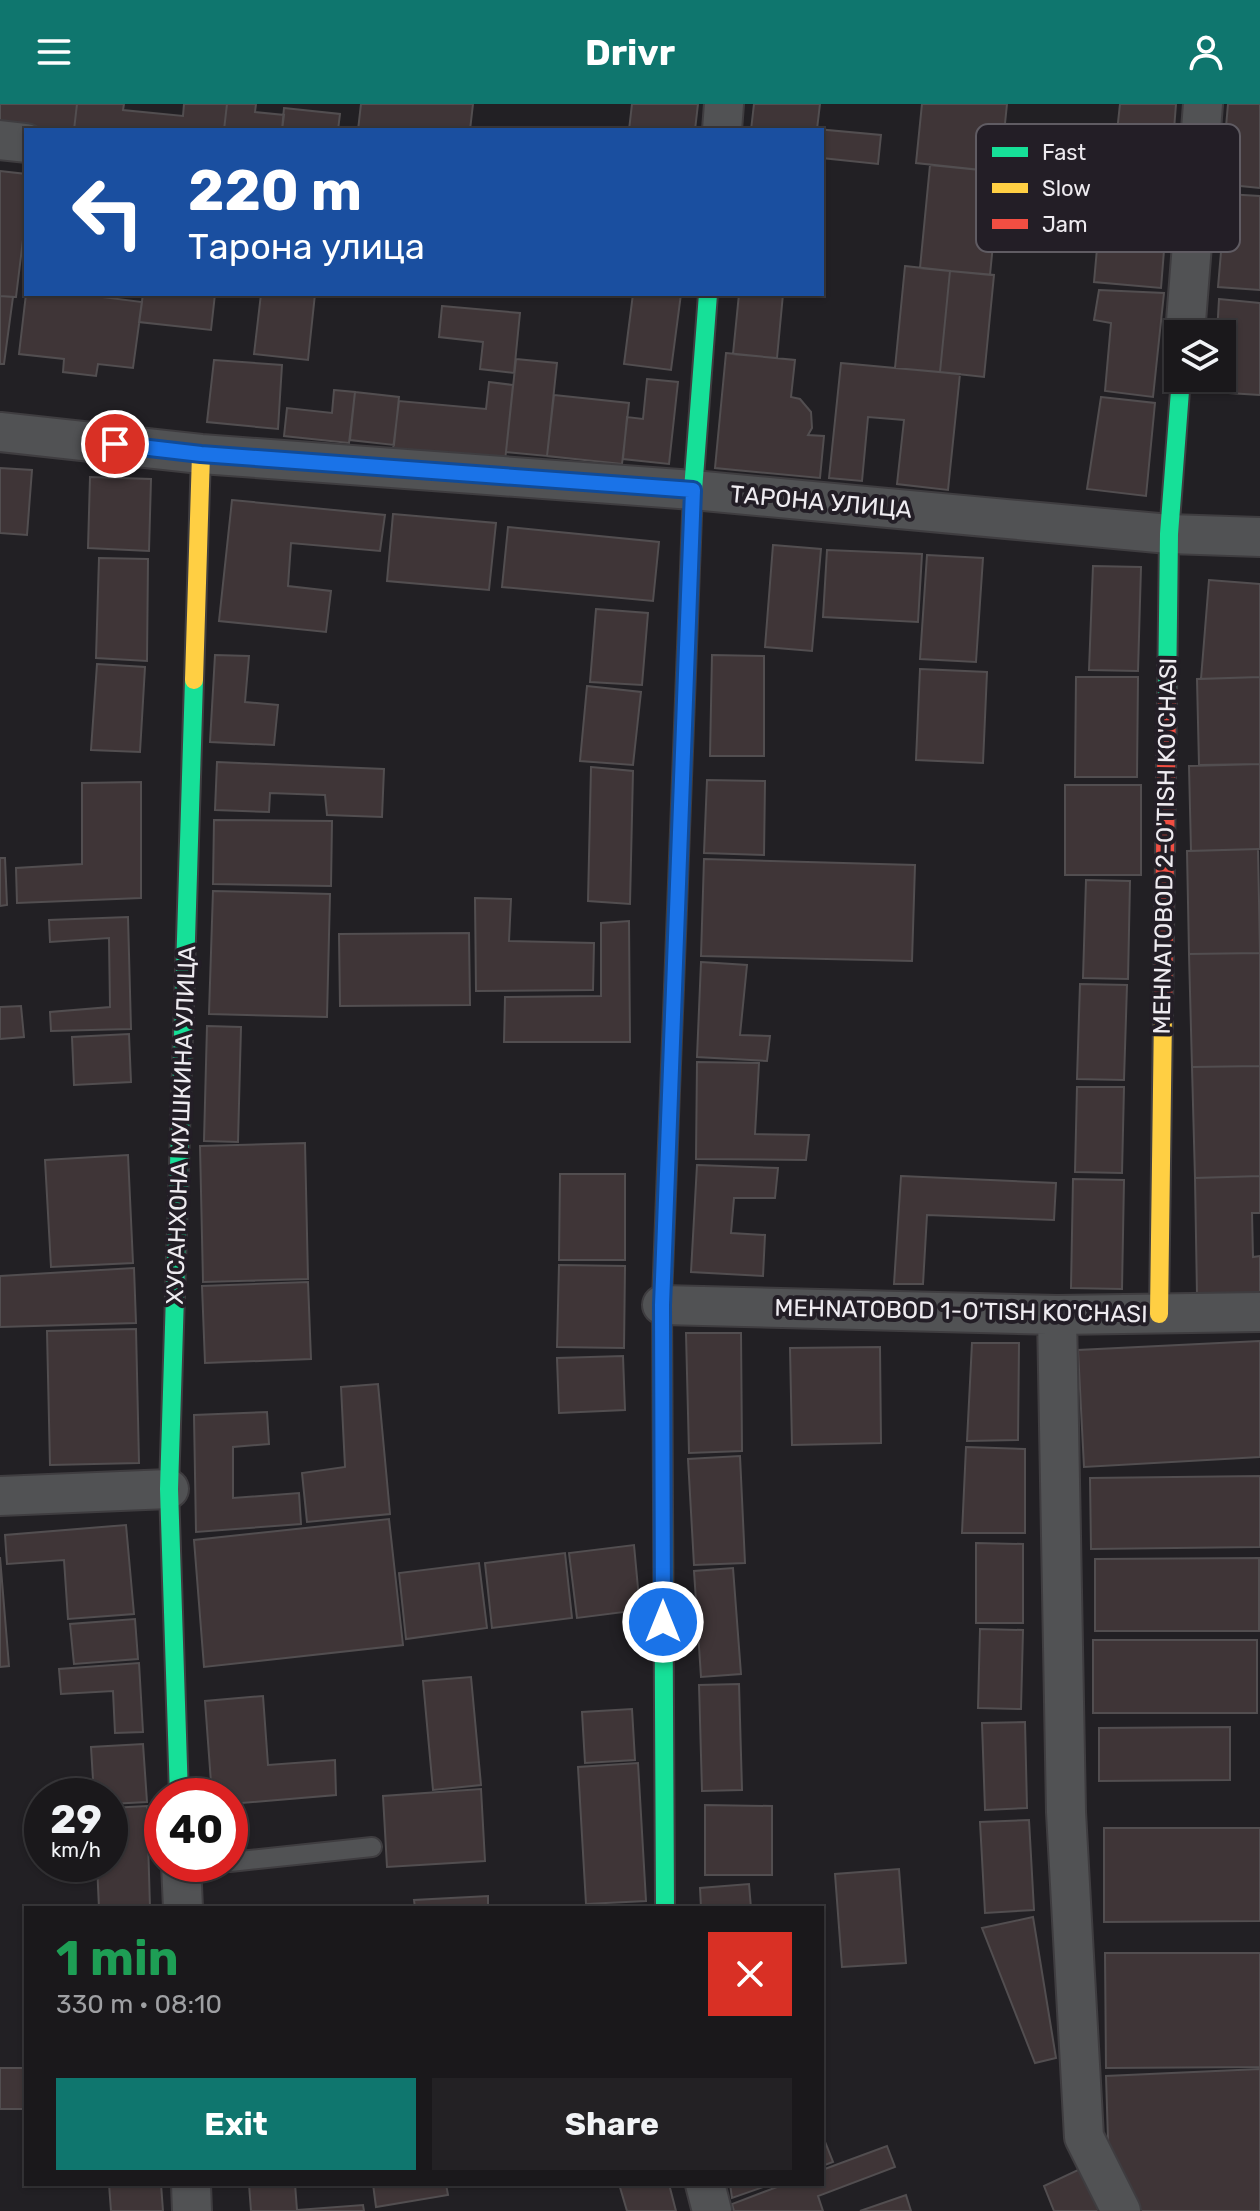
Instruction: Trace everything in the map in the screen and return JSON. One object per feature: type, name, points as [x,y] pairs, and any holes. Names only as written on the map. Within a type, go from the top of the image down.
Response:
[{"type":"street","points":[[722,128],[724,104]]},
{"type":"street","points":[[1201,124],[1203,104]]},
{"type":"street","points":[[0,140],[24,143]]},
{"type":"street","points":[[1186,320],[1191,252]]},
{"type":"street","points":[[665,1906],[662,1305],[693,490],[708,296]]},
{"type":"street","name":"MEHNATOBOD 2-O'TISH KO'CHASI","points":[[1159,1314],[1169,534],[1180,392]]},
{"type":"street","name":"ТАРОНА УЛИЦА","points":[[0,432],[201,454],[693,490],[1169,534],[1260,537]]},
{"type":"street","name":"ХУСАНХОНА МУШКИНА УЛИЦА","points":[[178,1778],[169,1489],[201,454]]},
{"type":"street","name":"MEHNATOBOD 1-O'TISH KO'CHASI","points":[[662,1305],[1057,1315],[1260,1312]]},
{"type":"street","points":[[1057,1315],[1066,1812],[1084,2137],[1121,2211]]},
{"type":"street","points":[[0,1496],[169,1489]]},
{"type":"street","points":[[183,1906],[187,1882]]},
{"type":"street","points":[[191,2186],[192,2211]]},
{"type":"street","points":[[706,2186],[712,2211]]},
{"type":"lane","points":[[248,1860],[372,1847]]},
{"type":"building","points":[[0,104],[77,104],[74,128],[0,127]]},
{"type":"building","points":[[77,104],[124,104],[123,110],[183,116],[184,104],[227,104],[224,128],[74,128]]},
{"type":"building","points":[[227,104],[256,104],[255,112],[284,115],[282,128],[224,128]]},
{"type":"building","points":[[361,104],[473,104],[470,128],[358,128]]},
{"type":"building","points":[[632,104],[698,104],[695,128],[629,128]]},
{"type":"building","points":[[754,104],[820,104],[817,128],[751,128]]},
{"type":"building","points":[[922,104],[1007,104],[1005,124],[976,124],[976,169],[916,163]]},
{"type":"building","points":[[1120,104],[1176,104],[1174,124],[1118,124]]},
{"type":"building","points":[[1228,104],[1260,104],[1260,188],[1240,186],[1240,124],[1226,124]]},
{"type":"building","points":[[284,108],[340,114],[338,128],[282,128]]},
{"type":"building","points":[[824,130],[881,135],[878,164],[824,158]]},
{"type":"building","points":[[930,165],[976,170],[976,252],[992,252],[990,275],[920,268]]},
{"type":"building","points":[[0,171],[24,174],[24,231],[16,297],[0,296]]},
{"type":"building","points":[[1240,195],[1260,196],[1260,290],[1218,287],[1221,252],[1240,252]]},
{"type":"building","points":[[1097,252],[1164,252],[1161,288],[1094,282]]},
{"type":"building","points":[[905,266],[950,271],[940,372],[895,368]]},
{"type":"building","points":[[950,271],[994,275],[984,377],[940,372]]},
{"type":"building","points":[[1099,290],[1164,293],[1153,397],[1105,391],[1111,323],[1094,320]]},
{"type":"building","points":[[0,296],[13,297],[4,364],[0,364]]},
{"type":"building","points":[[26,296],[95,296],[142,302],[133,368],[98,364],[96,376],[63,372],[64,359],[19,354]]},
{"type":"building","points":[[143,296],[215,296],[211,330],[139,322]]},
{"type":"building","points":[[261,296],[315,296],[308,360],[254,354]]},
{"type":"building","points":[[633,296],[681,296],[671,370],[624,364]]},
{"type":"building","points":[[739,296],[783,296],[777,358],[733,354]]},
{"type":"building","points":[[1219,299],[1260,303],[1260,395],[1213,392],[1236,392],[1236,320],[1218,320]]},
{"type":"building","points":[[442,306],[520,313],[514,373],[480,369],[483,342],[439,337]]},
{"type":"building","points":[[726,353],[795,360],[791,397],[800,399],[811,412],[812,428],[808,435],[824,436],[820,478],[715,468]]},
{"type":"building","points":[[516,359],[557,363],[547,456],[506,452]]},
{"type":"building","points":[[214,360],[282,365],[278,429],[207,422]]},
{"type":"building","points":[[841,363],[960,374],[948,490],[897,484],[904,420],[868,417],[862,481],[829,478]]},
{"type":"building","points":[[647,379],[678,382],[669,464],[623,459],[627,417],[643,419]]},
{"type":"building","points":[[489,382],[513,385],[505,461],[393,449],[399,401],[486,409]]},
{"type":"building","points":[[334,390],[355,392],[349,443],[284,436],[287,408],[332,413]]},
{"type":"building","points":[[355,392],[399,397],[394,445],[350,440]]},
{"type":"building","points":[[554,395],[629,403],[622,464],[547,456]]},
{"type":"building","points":[[1101,397],[1155,403],[1146,496],[1087,489]]},
{"type":"building","points":[[0,468],[32,470],[27,535],[0,533]]},
{"type":"building","points":[[90,477],[151,479],[149,551],[88,548]]},
{"type":"building","points":[[232,500],[385,515],[380,551],[291,543],[288,586],[331,591],[326,632],[219,621]]},
{"type":"building","points":[[393,514],[496,523],[489,590],[387,581]]},
{"type":"building","points":[[508,527],[659,542],[653,601],[502,587]]},
{"type":"building","points":[[773,545],[821,549],[812,651],[765,647]]},
{"type":"building","points":[[827,550],[922,554],[918,622],[823,617]]},
{"type":"building","points":[[927,555],[983,558],[976,662],[920,659]]},
{"type":"building","points":[[99,558],[148,559],[147,661],[96,658]]},
{"type":"building","points":[[1093,566],[1141,567],[1138,671],[1089,670]]},
{"type":"building","points":[[1209,580],[1260,584],[1260,677],[1201,679]]},
{"type":"building","points":[[596,609],[648,613],[642,685],[590,682]]},
{"type":"building","points":[[215,655],[249,656],[245,702],[278,705],[274,745],[210,742]]},
{"type":"building","points":[[712,655],[764,656],[764,756],[710,756]]},
{"type":"building","points":[[97,664],[145,667],[140,752],[91,750]]},
{"type":"building","points":[[920,669],[987,672],[983,763],[916,760]]},
{"type":"building","points":[[1076,677],[1138,677],[1137,777],[1075,777]]},
{"type":"building","points":[[1260,677],[1260,764],[1199,765],[1197,679]]},
{"type":"building","points":[[587,686],[641,692],[633,765],[580,761]]},
{"type":"building","points":[[217,762],[384,769],[382,817],[327,815],[325,795],[270,793],[269,812],[215,810]]},
{"type":"building","points":[[1260,764],[1260,849],[1191,851],[1189,766]]},
{"type":"building","points":[[591,767],[633,771],[630,904],[588,901]]},
{"type":"building","points":[[707,780],[765,781],[764,855],[704,853]]},
{"type":"building","points":[[141,782],[141,898],[17,903],[16,868],[82,864],[82,783]]},
{"type":"building","points":[[1065,785],[1141,785],[1141,875],[1065,875]]},
{"type":"building","points":[[214,820],[332,821],[331,886],[213,884]]},
{"type":"building","points":[[1258,849],[1260,953],[1189,954],[1187,851]]},
{"type":"building","points":[[0,858],[5,858],[7,905],[0,906]]},
{"type":"building","points":[[704,859],[915,865],[912,961],[701,956]]},
{"type":"building","points":[[1086,880],[1130,881],[1128,979],[1083,978]]},
{"type":"building","points":[[213,891],[330,894],[327,1017],[209,1014]]},
{"type":"building","points":[[475,898],[511,899],[509,941],[594,943],[593,990],[476,991]]},
{"type":"building","points":[[128,917],[131,1029],[51,1031],[50,1012],[110,1007],[109,938],[50,942],[49,920]]},
{"type":"building","points":[[629,921],[630,1042],[504,1042],[505,997],[601,996],[601,923]]},
{"type":"building","points":[[469,933],[470,1005],[340,1006],[339,934]]},
{"type":"building","points":[[1260,953],[1260,1066],[1192,1067],[1189,954]]},
{"type":"building","points":[[701,962],[747,965],[740,1035],[770,1036],[767,1061],[697,1057]]},
{"type":"building","points":[[1080,984],[1127,985],[1124,1080],[1077,1079]]},
{"type":"building","points":[[21,1006],[24,1037],[0,1039],[0,1007]]},
{"type":"building","points":[[207,1026],[241,1027],[238,1142],[204,1141]]},
{"type":"building","points":[[129,1034],[131,1082],[74,1085],[72,1037]]},
{"type":"building","points":[[697,1062],[759,1063],[755,1134],[809,1135],[806,1160],[696,1159]]},
{"type":"building","points":[[1260,1066],[1260,1176],[1195,1178],[1192,1067]]},
{"type":"building","points":[[1077,1087],[1124,1087],[1122,1173],[1075,1172]]},
{"type":"building","points":[[305,1143],[308,1279],[203,1282],[200,1146]]},
{"type":"building","points":[[128,1155],[133,1263],[51,1267],[45,1160]]},
{"type":"building","points":[[697,1165],[778,1168],[775,1198],[734,1198],[731,1233],[765,1235],[763,1276],[691,1272]]},
{"type":"building","points":[[560,1174],[625,1174],[625,1260],[559,1260]]},
{"type":"building","points":[[901,1176],[1056,1183],[1054,1220],[927,1215],[923,1284],[894,1284]]},
{"type":"building","points":[[1260,1176],[1260,1213],[1252,1213],[1253,1257],[1260,1256],[1260,1293],[1197,1295],[1195,1178]]},
{"type":"building","points":[[1073,1179],[1124,1180],[1122,1289],[1071,1288]]},
{"type":"building","points":[[559,1265],[625,1266],[624,1348],[557,1347]]},
{"type":"building","points":[[134,1268],[136,1323],[0,1327],[0,1276]]},
{"type":"building","points":[[308,1282],[311,1359],[205,1363],[202,1286]]},
{"type":"building","points":[[136,1329],[139,1463],[50,1465],[47,1331]]},
{"type":"building","points":[[686,1333],[741,1333],[742,1451],[689,1453]]},
{"type":"building","points":[[1260,1341],[1260,1457],[1084,1467],[1078,1350]]},
{"type":"building","points":[[972,1343],[1019,1343],[1018,1440],[967,1441]]},
{"type":"building","points":[[880,1347],[881,1443],[792,1445],[790,1348]]},
{"type":"building","points":[[623,1356],[625,1410],[559,1413],[557,1358]]},
{"type":"building","points":[[378,1384],[390,1514],[307,1522],[302,1473],[345,1467],[341,1387]]},
{"type":"building","points":[[267,1412],[269,1444],[233,1447],[233,1498],[299,1493],[301,1524],[196,1532],[194,1415]]},
{"type":"building","points":[[966,1447],[1025,1449],[1025,1533],[962,1533]]},
{"type":"building","points":[[740,1456],[745,1563],[694,1565],[688,1459]]},
{"type":"building","points":[[1260,1476],[1260,1547],[1091,1549],[1090,1478]]},
{"type":"building","points":[[389,1519],[403,1645],[204,1667],[194,1540]]},
{"type":"building","points":[[126,1525],[134,1614],[68,1619],[64,1560],[7,1564],[5,1535]]},
{"type":"building","points":[[976,1543],[1023,1544],[1023,1623],[976,1623]]},
{"type":"building","points":[[634,1545],[640,1610],[577,1618],[569,1553]]},
{"type":"building","points":[[565,1553],[572,1618],[492,1628],[485,1563]]},
{"type":"building","points":[[0,1557],[9,1666],[0,1667]]},
{"type":"building","points":[[1259,1558],[1259,1631],[1095,1631],[1095,1559]]},
{"type":"building","points":[[479,1563],[487,1628],[406,1639],[399,1573]]},
{"type":"building","points":[[733,1568],[741,1674],[701,1677],[694,1571]]},
{"type":"building","points":[[135,1619],[138,1659],[74,1664],[70,1624]]},
{"type":"building","points":[[980,1629],[1023,1630],[1021,1709],[978,1708]]},
{"type":"building","points":[[1093,1640],[1257,1640],[1257,1713],[1093,1713]]},
{"type":"building","points":[[139,1663],[143,1732],[115,1733],[113,1691],[61,1694],[59,1669]]},
{"type":"building","points":[[471,1677],[481,1785],[433,1790],[423,1681]]},
{"type":"building","points":[[739,1684],[742,1790],[702,1791],[699,1685]]},
{"type":"building","points":[[263,1696],[268,1765],[335,1760],[336,1795],[248,1802],[248,1778],[211,1778],[205,1701]]},
{"type":"building","points":[[632,1709],[635,1760],[585,1763],[582,1712]]},
{"type":"building","points":[[1025,1722],[1027,1808],[985,1810],[982,1723]]},
{"type":"building","points":[[1230,1727],[1230,1780],[1099,1781],[1099,1728]]},
{"type":"building","points":[[143,1744],[144,1802],[128,1803],[128,1778],[93,1778],[91,1747]]},
{"type":"building","points":[[638,1763],[646,1901],[586,1904],[578,1767]]},
{"type":"building","points":[[481,1789],[485,1861],[387,1867],[383,1796]]},
{"type":"building","points":[[705,1805],[772,1806],[772,1875],[705,1875]]},
{"type":"building","points":[[144,1806],[144,1882],[149,1882],[150,1906],[99,1906],[98,1882],[128,1882],[128,1807]]},
{"type":"building","points":[[1029,1820],[1034,1910],[985,1913],[980,1822]]},
{"type":"building","points":[[1104,1828],[1260,1828],[1260,1921],[1104,1922]]},
{"type":"building","points":[[899,1869],[906,1963],[842,1967],[835,1874]]},
{"type":"building","points":[[749,1884],[751,1906],[701,1906],[700,1888]]},
{"type":"building","points":[[488,1896],[488,1906],[415,1906],[414,1900]]},
{"type":"building","points":[[1033,1917],[1056,2058],[1035,2063],[982,1928]]},
{"type":"building","points":[[1105,1953],[1260,1953],[1260,2067],[1106,2068]]},
{"type":"building","points":[[0,2068],[24,2068],[24,2109],[0,2109]]},
{"type":"building","points":[[1260,2069],[1260,2211],[1135,2211],[1109,2171],[1106,2076]]},
{"type":"building","points":[[824,2139],[833,2162],[824,2165]]},
{"type":"building","points":[[887,2146],[895,2167],[818,2196],[823,2211],[734,2211],[732,2204],[780,2186],[824,2186],[824,2169]]},
{"type":"building","points":[[1080,2169],[1099,2211],[1054,2211],[1044,2186]]},
{"type":"building","points":[[109,2186],[161,2186],[163,2211],[111,2211]]},
{"type":"building","points":[[249,2186],[295,2186],[297,2210],[363,2205],[364,2211],[251,2211]]},
{"type":"building","points":[[373,2186],[446,2186],[448,2195],[376,2207]]},
{"type":"building","points":[[620,2186],[670,2186],[676,2211],[627,2211]]},
{"type":"building","points":[[730,2186],[766,2186],[732,2198]]},
{"type":"building","points":[[906,2195],[911,2211],[860,2211]]},
{"type":"traffic: fast","points":[[674,987],[693,490],[708,296]]},
{"type":"traffic: fast","points":[[1167,698],[1169,534],[1180,392]]},
{"type":"traffic: fast","points":[[178,1778],[169,1489],[194,680]]},
{"type":"traffic: fast","points":[[662,1299],[665,1906]]},
{"type":"traffic: slow","points":[[194,680],[201,454]]},
{"type":"traffic: slow","points":[[662,1299],[674,987]]},
{"type":"traffic: slow","points":[[1159,1314],[1163,1014]]},
{"type":"traffic: jam","points":[[1163,1014],[1167,698]]},
{"type":"route","points":[[115,444],[201,454],[693,490],[662,1305],[663,1622]]}]
